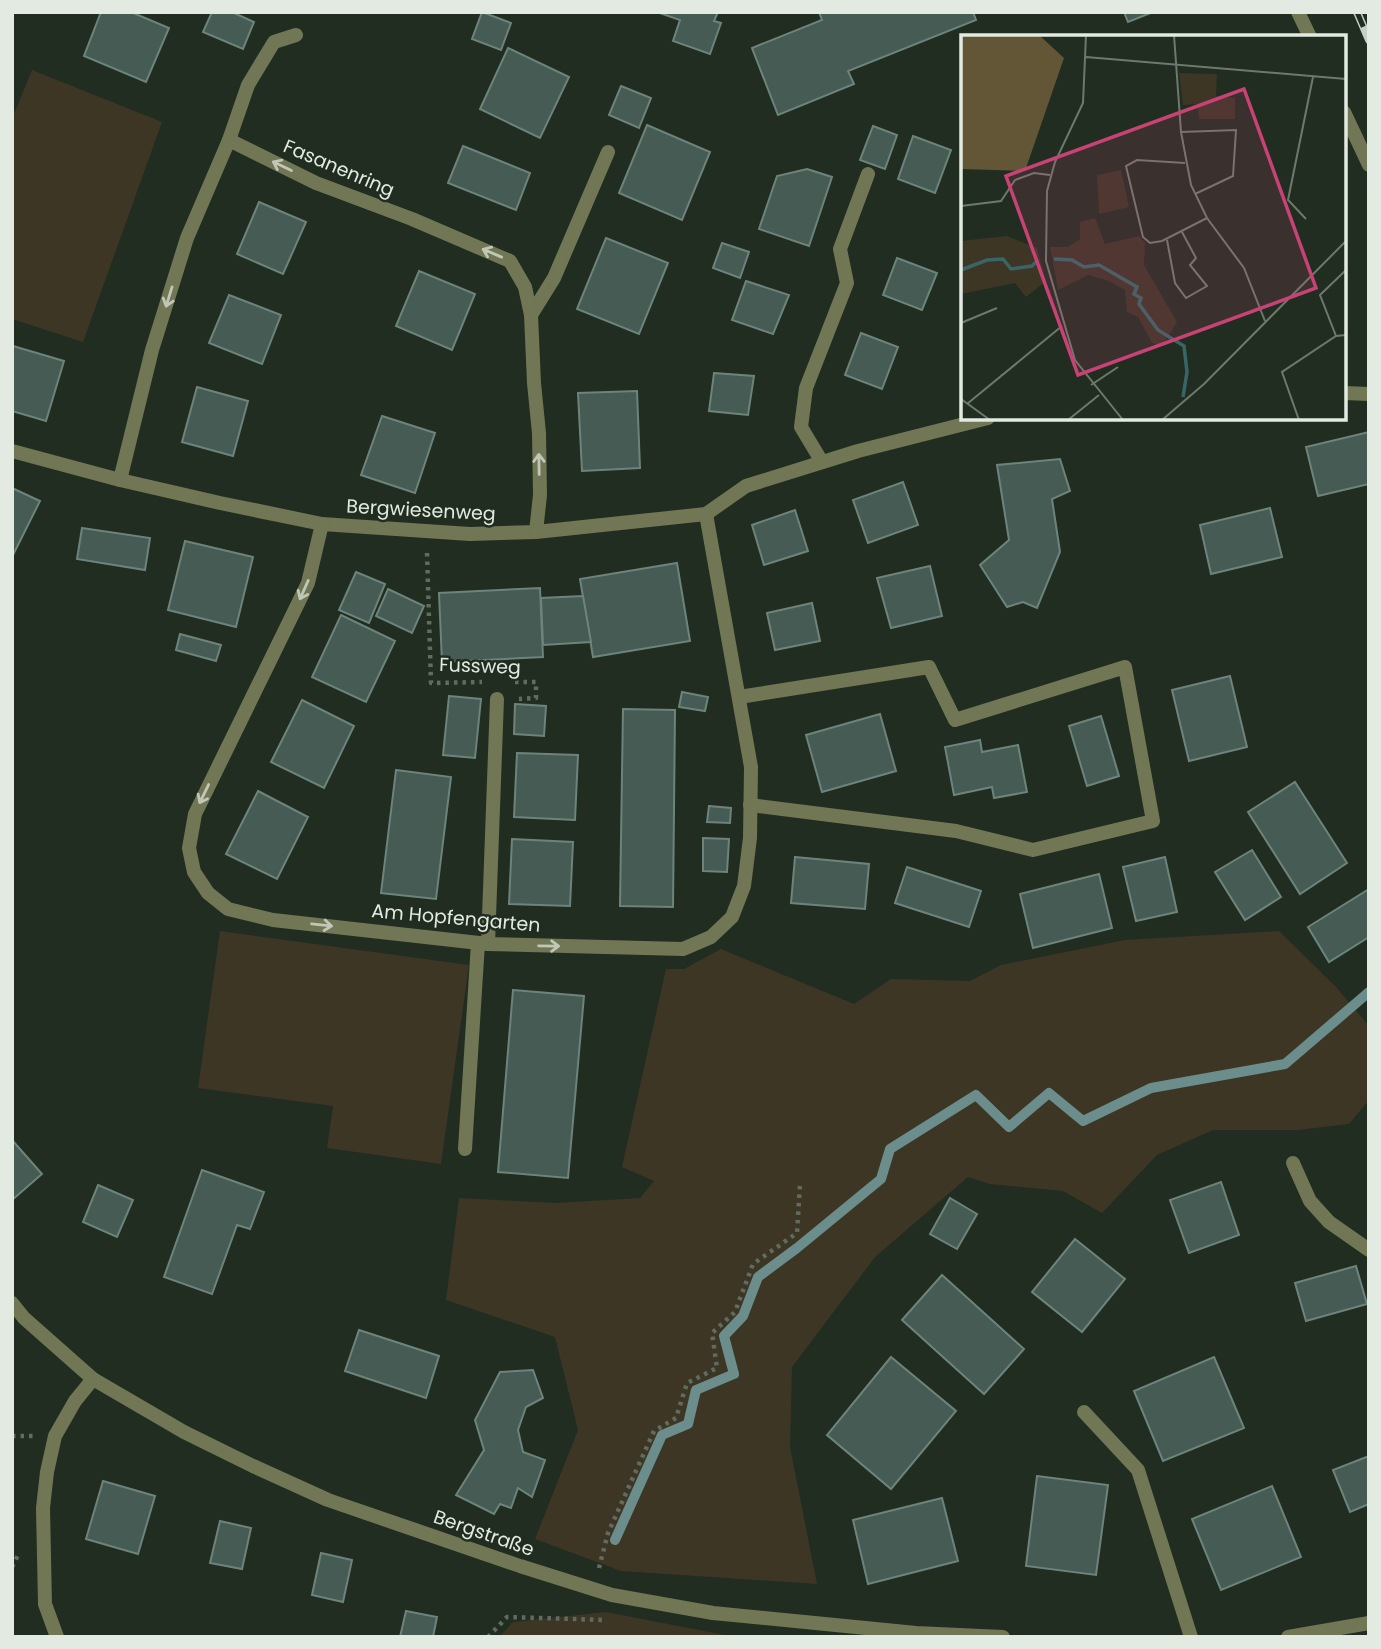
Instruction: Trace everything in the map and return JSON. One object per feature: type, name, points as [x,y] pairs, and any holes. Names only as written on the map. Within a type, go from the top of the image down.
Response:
[{"type":"street","points":[[1298,12],[1309,35]]},
{"type":"street","points":[[120,480],[152,350],[187,238],[229,140],[247,85],[274,42],[296,34]]},
{"type":"street","points":[[1346,116],[1369,165]]},
{"type":"street","name":"Fasanenring","points":[[229,140],[316,183],[412,219],[510,261],[526,288],[531,315],[539,433],[540,495],[536,532]]},
{"type":"street","points":[[531,315],[554,278],[608,152]]},
{"type":"street","points":[[822,462],[801,427],[806,387],[847,283],[840,250],[867,174]]},
{"type":"street","points":[[1346,393],[1369,394]]},
{"type":"street","name":"Bergwiesenweg","points":[[12,452],[120,480],[322,524],[470,534],[536,532],[706,514],[746,486],[858,450],[980,420]]},
{"type":"street","name":"Am Hopfengarten","points":[[322,524],[308,583],[195,814],[189,848],[194,872],[208,893],[228,909],[273,920],[483,944],[683,949],[711,937],[732,917],[744,886],[750,838],[751,767],[706,514]]},
{"type":"street","points":[[739,697],[929,667],[955,719],[1125,667],[1153,821],[1032,850],[956,831],[750,805]]},
{"type":"street","points":[[466,1149],[483,944],[497,699]]},
{"type":"street","points":[[1293,1163],[1310,1201],[1322,1216],[1369,1250]]},
{"type":"street","name":"Bergstraße","points":[[12,1303],[24,1318],[93,1379],[184,1432],[328,1500],[520,1566],[612,1594],[713,1613],[916,1633],[1003,1637]]},
{"type":"street","points":[[57,1637],[45,1604],[43,1508],[47,1472],[55,1436],[75,1401],[93,1379]]},
{"type":"street","points":[[1084,1412],[1138,1470],[1191,1637]]},
{"type":"street","points":[[1288,1637],[1369,1623]]},
{"type":"path","name":"Fussweg","points":[[426,531],[431,682],[483,682]]},
{"type":"path","name":"Fussweg","points":[[497,699],[536,698],[536,682],[510,682]]},
{"type":"path","points":[[593,1589],[608,1533],[654,1431],[676,1418],[687,1383],[717,1368],[712,1333],[735,1312],[753,1264],[797,1233],[800,1185]]},
{"type":"path","points":[[488,1637],[508,1616],[616,1620]]},
{"type":"shaded area","points":[[32,70],[162,122],[83,342],[12,319],[12,119]]},
{"type":"shaded area","points":[[220,931],[469,965],[441,1164],[327,1148],[333,1106],[198,1088]]},
{"type":"shaded area","points":[[1279,931],[1336,987],[1369,1026],[1369,1100],[1349,1124],[1298,1130],[1213,1130],[1157,1155],[1102,1213],[1063,1191],[990,1184],[968,1177],[875,1257],[792,1367],[790,1447],[817,1584],[621,1571],[535,1539],[578,1430],[555,1337],[446,1300],[459,1198],[556,1203],[640,1198],[654,1181],[622,1167],[666,969],[684,969],[721,949],[854,1004],[891,979],[970,981],[1001,965],[1125,940]]},
{"type":"shaded area","points":[[606,1612],[735,1637],[499,1637],[513,1622]]},
{"type":"building","points":[[101,12],[131,12],[169,28],[146,82],[84,56]]},
{"type":"building","points":[[212,12],[232,12],[254,22],[243,49],[203,32]]},
{"type":"building","points":[[482,12],[511,23],[501,50],[472,39]]},
{"type":"building","points":[[657,12],[718,12],[714,21],[721,23],[710,54],[673,41],[680,20]]},
{"type":"building","points":[[819,12],[973,12],[976,20],[848,71],[854,84],[778,115],[752,48],[822,20]]},
{"type":"building","points":[[1124,12],[1153,12],[1128,22]]},
{"type":"building","points":[[508,48],[569,77],[540,138],[480,109]]},
{"type":"building","points":[[621,86],[651,98],[639,128],[609,115]]},
{"type":"building","points":[[647,125],[710,152],[682,220],[619,193]]},
{"type":"building","points":[[873,126],[897,135],[885,169],[860,160]]},
{"type":"building","points":[[913,136],[951,150],[935,193],[898,179]]},
{"type":"building","points":[[463,146],[530,173],[516,210],[448,183]]},
{"type":"building","points":[[807,169],[832,177],[809,246],[759,229],[777,176]]},
{"type":"building","points":[[259,202],[306,222],[283,274],[237,254]]},
{"type":"building","points":[[606,238],[668,263],[639,334],[577,309]]},
{"type":"building","points":[[722,243],[749,252],[740,278],[713,268]]},
{"type":"building","points":[[897,258],[937,273],[922,310],[883,295]]},
{"type":"building","points":[[419,271],[475,294],[452,350],[396,326]]},
{"type":"building","points":[[746,281],[789,295],[773,334],[732,320]]},
{"type":"building","points":[[229,295],[281,315],[262,364],[209,343]]},
{"type":"building","points":[[861,333],[898,347],[882,389],[845,375]]},
{"type":"building","points":[[13,346],[64,361],[46,421],[12,411]]},
{"type":"building","points":[[714,373],[754,376],[748,415],[709,411]]},
{"type":"building","points":[[197,387],[248,401],[233,456],[182,442]]},
{"type":"building","points":[[637,391],[640,468],[582,471],[578,393]]},
{"type":"building","points":[[382,416],[435,433],[415,493],[361,475]]},
{"type":"building","points":[[1369,432],[1369,484],[1318,496],[1306,447]]},
{"type":"building","points":[[1060,459],[1070,491],[1052,499],[1060,552],[1037,608],[1023,602],[1007,607],[980,565],[1009,540],[997,465]]},
{"type":"building","points":[[903,482],[918,525],[868,543],[853,500]]},
{"type":"building","points":[[12,488],[40,501],[12,557]]},
{"type":"building","points":[[1270,508],[1282,557],[1211,574],[1200,525]]},
{"type":"building","points":[[795,510],[808,551],[764,565],[752,525]]},
{"type":"building","points":[[82,528],[150,538],[145,570],[77,559]]},
{"type":"building","points":[[185,541],[253,557],[236,627],[168,610]]},
{"type":"building","points":[[677,563],[690,641],[593,657],[580,579]]},
{"type":"building","points":[[930,566],[942,616],[891,628],[877,578]]},
{"type":"building","points":[[356,572],[385,584],[369,623],[339,610]]},
{"type":"building","points":[[540,588],[543,657],[442,662],[439,593]]},
{"type":"building","points":[[388,589],[424,606],[412,633],[376,616]]},
{"type":"building","points":[[583,596],[591,642],[543,645],[541,598]]},
{"type":"building","points":[[812,603],[820,641],[775,650],[767,613]]},
{"type":"building","points":[[341,615],[395,641],[366,702],[312,677]]},
{"type":"building","points":[[180,634],[221,645],[216,661],[176,650]]},
{"type":"building","points":[[1230,676],[1247,747],[1189,761],[1172,690]]},
{"type":"building","points":[[682,692],[708,697],[705,711],[679,707]]},
{"type":"building","points":[[449,696],[481,699],[475,758],[443,755]]},
{"type":"building","points":[[302,700],[354,726],[324,788],[271,762]]},
{"type":"building","points":[[515,704],[546,706],[544,736],[514,734]]},
{"type":"building","points":[[623,709],[675,710],[673,907],[620,906]]},
{"type":"building","points":[[880,714],[896,771],[822,792],[806,735]]},
{"type":"building","points":[[1101,716],[1119,776],[1087,786],[1069,726]]},
{"type":"building","points":[[980,740],[982,752],[1018,745],[1027,792],[994,798],[992,787],[954,795],[945,747]]},
{"type":"building","points":[[517,753],[578,755],[575,820],[514,817]]},
{"type":"building","points":[[396,770],[451,777],[436,899],[381,893]]},
{"type":"building","points":[[1295,782],[1347,863],[1300,894],[1248,812]]},
{"type":"building","points":[[258,791],[308,817],[277,879],[226,854]]},
{"type":"building","points":[[709,806],[731,808],[730,823],[707,822]]},
{"type":"building","points":[[703,838],[729,839],[727,872],[703,871]]},
{"type":"building","points":[[512,839],[573,842],[570,906],[509,904]]},
{"type":"building","points":[[1252,850],[1281,897],[1245,920],[1215,872]]},
{"type":"building","points":[[795,857],[869,864],[865,909],[791,903]]},
{"type":"building","points":[[1165,857],[1177,912],[1136,921],[1123,867]]},
{"type":"building","points":[[907,867],[981,891],[969,927],[895,903]]},
{"type":"building","points":[[1099,874],[1112,928],[1033,948],[1020,894]]},
{"type":"building","points":[[1369,889],[1369,937],[1329,962],[1308,927]]},
{"type":"building","points":[[513,990],[584,996],[568,1178],[498,1172]]},
{"type":"building","points":[[12,1140],[42,1174],[12,1200]]},
{"type":"building","points":[[202,1170],[264,1192],[250,1229],[237,1225],[212,1294],[164,1277]]},
{"type":"building","points":[[1221,1182],[1239,1235],[1189,1253],[1170,1200]]},
{"type":"building","points":[[98,1185],[133,1200],[117,1237],[83,1222]]},
{"type":"building","points":[[950,1198],[977,1214],[957,1249],[930,1234]]},
{"type":"building","points":[[1075,1239],[1125,1279],[1082,1332],[1032,1292]]},
{"type":"building","points":[[1356,1266],[1367,1304],[1306,1321],[1295,1283]]},
{"type":"building","points":[[942,1275],[1024,1349],[984,1394],[902,1320]]},
{"type":"building","points":[[359,1330],[439,1356],[426,1398],[345,1371]]},
{"type":"building","points":[[891,1357],[956,1411],[891,1489],[827,1435]]},
{"type":"building","points":[[1214,1357],[1244,1428],[1163,1461],[1134,1391]]},
{"type":"building","points":[[533,1370],[543,1398],[526,1407],[518,1430],[523,1452],[545,1460],[532,1497],[518,1488],[511,1508],[500,1504],[494,1514],[456,1495],[484,1450],[475,1420],[500,1372]]},
{"type":"building","points":[[1369,1456],[1369,1504],[1350,1512],[1333,1470]]},
{"type":"building","points":[[1037,1476],[1108,1485],[1096,1575],[1026,1566]]},
{"type":"building","points":[[103,1481],[155,1496],[138,1554],[86,1539]]},
{"type":"building","points":[[1272,1486],[1301,1557],[1221,1590],[1192,1519]]},
{"type":"building","points":[[942,1498],[958,1561],[868,1584],[853,1520]]},
{"type":"building","points":[[220,1521],[251,1528],[242,1569],[210,1563]]},
{"type":"building","points":[[321,1553],[352,1560],[343,1602],[312,1595]]},
{"type":"building","points":[[406,1611],[437,1617],[433,1637],[400,1637]]},
{"type":"waterway","points":[[615,1540],[662,1435],[688,1424],[696,1390],[734,1374],[724,1336],[743,1316],[758,1277],[881,1179],[890,1149],[976,1095],[1009,1127],[1049,1093],[1083,1121],[1151,1088],[1285,1064],[1369,992]]},
{"type":"railway","points":[[1357,12],[1369,40]]}]
